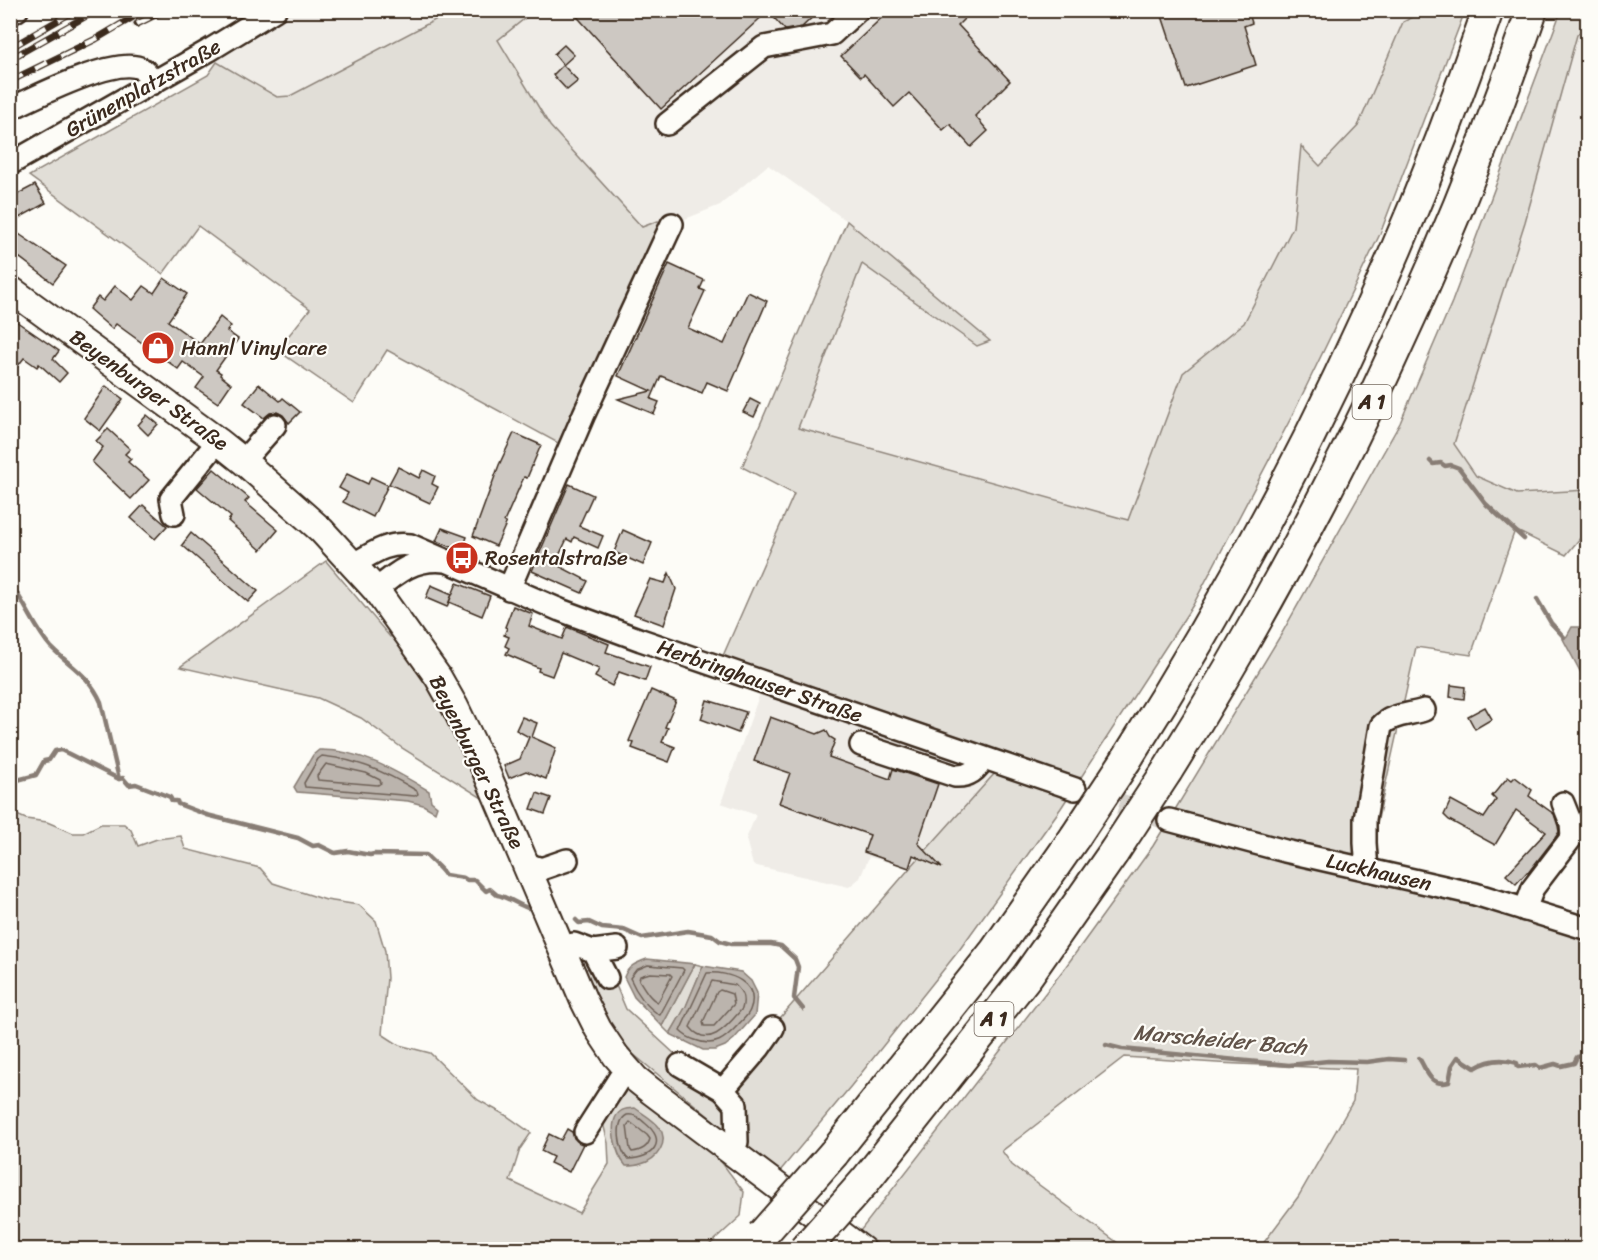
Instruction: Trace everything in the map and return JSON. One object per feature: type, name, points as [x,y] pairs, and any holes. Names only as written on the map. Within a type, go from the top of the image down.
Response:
[{"type":"highway","name":"A 1","points":[[755,1242],[834,1153],[995,951],[1075,837],[1162,704],[1243,565],[1360,334],[1417,200],[1488,10]]},
{"type":"highway","name":"A 1","points":[[804,1250],[865,1181],[1028,975],[1114,852],[1204,712],[1338,472],[1397,351],[1454,216],[1511,71],[1532,10]]},
{"type":"main road","name":"Beyenburger Straße","points":[[10,289],[218,441],[310,519],[354,564],[376,590],[432,667],[455,707],[485,769],[598,1029],[609,1047],[626,1068],[651,1091],[862,1250]]},
{"type":"street","points":[[10,14],[16,10]]},
{"type":"street","name":"Grünenplatzstraße","points":[[10,164],[153,83],[275,10]]},
{"type":"street","points":[[667,124],[764,47],[831,34],[858,10]]},
{"type":"street","points":[[10,109],[45,92],[102,70],[134,66],[148,74],[153,83]]},
{"type":"street","points":[[509,589],[584,414],[672,224]]},
{"type":"street","points":[[243,461],[275,425]]},
{"type":"street","points":[[174,514],[171,499],[218,441]]},
{"type":"street","name":"Herbringhauser Straße","points":[[354,564],[376,550],[397,544],[421,549],[509,589],[659,647],[1075,789]]},
{"type":"street","name":"Herbringhauser Straße","points":[[376,590],[400,571],[414,564],[429,560],[449,562]]},
{"type":"street","points":[[1367,870],[1365,819],[1381,726],[1393,716],[1409,715],[1424,710]]},
{"type":"street","points":[[861,745],[955,776],[973,772],[983,758]]},
{"type":"street","points":[[1525,910],[1533,888],[1572,837],[1571,824],[1563,803]]},
{"type":"street","name":"Luckhausen","points":[[1169,820],[1367,870],[1475,894],[1587,929]]},
{"type":"street","points":[[524,862],[541,869],[567,860]]},
{"type":"street","points":[[561,947],[574,944],[593,951],[617,948]]},
{"type":"street","points":[[593,951],[607,978]]},
{"type":"street","points":[[732,1151],[737,1142],[735,1098],[759,1048],[773,1028]]},
{"type":"street","points":[[680,1065],[735,1098]]},
{"type":"street","points":[[585,1132],[626,1068]]},
{"type":"shaded area","points":[[534,10],[1425,11],[1403,22],[1358,126],[1320,167],[1301,147],[1293,227],[1244,323],[1183,374],[1128,520],[797,428],[862,264],[977,346],[847,221],[768,165],[720,205],[661,227],[658,221],[643,227],[550,126],[498,40]]},
{"type":"shaded area","points":[[124,11],[165,11],[133,28]]},
{"type":"shaded area","points":[[284,11],[452,11],[290,96],[276,97],[215,62],[209,54]]},
{"type":"shaded area","points":[[452,11],[534,11],[498,40],[550,126],[642,227],[658,221],[661,227],[558,443],[387,350],[354,403],[277,350],[310,309],[198,226],[163,274],[29,176],[208,75],[217,62],[277,97],[290,96]]},
{"type":"shaded area","points":[[1425,11],[1465,11],[1380,234],[1292,416],[1193,605],[1061,808],[960,949],[780,1171],[729,1133],[633,1054],[602,1016],[582,970],[607,964],[626,1009],[716,1092],[1004,760],[722,658],[794,494],[742,467],[847,221],[990,341],[977,346],[862,264],[798,428],[1128,520],[1183,373],[1244,323],[1293,227],[1301,146],[1320,166],[1358,126],[1403,22]]},
{"type":"shaded area","points":[[1561,11],[1587,11],[1586,21],[1577,35],[1525,222],[1454,444],[1476,476],[1517,494],[1587,490],[1587,530],[1566,555],[1515,530],[1471,655],[1416,647],[1368,864],[1587,923],[1587,1249],[1259,1249],[1298,1197],[1353,1101],[1356,1069],[1124,1057],[1002,1151],[1012,1165],[1126,1249],[885,1249],[860,1231],[1064,969],[1153,846],[1282,633],[1400,423],[1452,302]]},
{"type":"shaded area","points":[[1587,21],[1587,490],[1518,494],[1476,476],[1454,445],[1525,222],[1577,35],[1585,27]]},
{"type":"shaded area","points":[[326,561],[390,637],[396,635],[429,680],[490,803],[402,748],[361,718],[318,698],[180,667]]},
{"type":"shaded area","points":[[761,690],[996,773],[910,868],[869,857],[860,878],[849,887],[753,865],[746,839],[756,815],[721,803]]},
{"type":"shaded area","points":[[10,809],[12,813],[26,819],[47,822],[73,833],[83,833],[101,824],[124,824],[131,830],[138,846],[157,839],[181,836],[185,849],[260,868],[273,883],[326,900],[359,905],[376,921],[385,951],[387,978],[382,1034],[399,1045],[430,1053],[478,1100],[531,1133],[520,1149],[510,1181],[579,1213],[609,1164],[608,1143],[603,1123],[629,1084],[713,1151],[744,1192],[741,1216],[704,1250],[11,1249]]},
{"type":"shaded area","points":[[695,964],[703,966],[686,1007],[670,1034],[662,1026]]},
{"type":"water","points":[[1572,627],[1581,627],[1587,632],[1587,676],[1581,673],[1563,639]]},
{"type":"water","points":[[319,750],[363,757],[404,776],[429,791],[431,801],[437,806],[435,812],[423,805],[408,801],[297,792],[294,787],[313,755]]},
{"type":"water","points":[[647,959],[695,964],[662,1026],[634,997],[624,977],[633,965]]},
{"type":"water","points":[[703,966],[741,972],[751,981],[757,993],[755,1015],[734,1039],[715,1050],[703,1050],[670,1034],[686,1006]]},
{"type":"water","points":[[635,1108],[659,1127],[663,1139],[660,1150],[652,1159],[637,1165],[626,1166],[616,1146],[614,1122],[621,1111]]},
{"type":"building","points":[[571,10],[820,10],[802,27],[785,30],[768,11],[661,109]]},
{"type":"building","points":[[890,10],[957,10],[964,19],[958,25],[1010,81],[975,116],[988,131],[971,147],[950,124],[943,130],[909,93],[894,107],[864,74],[861,77],[841,56]]},
{"type":"building","points":[[1160,10],[1248,10],[1252,23],[1244,26],[1256,65],[1186,88]]},
{"type":"building","points":[[564,45],[574,55],[563,65],[554,54]]},
{"type":"building","points":[[563,65],[578,81],[567,90],[553,75]]},
{"type":"building","points":[[35,185],[46,203],[10,223],[10,198]]},
{"type":"building","points":[[10,228],[66,266],[53,283],[10,253]]},
{"type":"building","points":[[669,264],[704,280],[700,289],[705,291],[688,328],[724,344],[748,292],[767,301],[728,391],[707,382],[702,393],[661,376],[651,399],[659,402],[654,414],[618,399],[651,391],[618,376]]},
{"type":"building","points":[[164,278],[187,294],[168,321],[200,344],[220,317],[231,326],[227,331],[238,339],[216,370],[231,384],[218,403],[196,388],[204,377],[183,362],[178,369],[116,324],[112,329],[89,309],[98,297],[103,301],[115,286],[133,300],[144,286],[154,293]]},
{"type":"building","points":[[10,317],[59,351],[53,359],[67,373],[59,382],[39,364],[37,367],[24,358],[10,376]]},
{"type":"building","points":[[259,384],[280,401],[283,398],[300,412],[289,423],[283,415],[277,412],[270,413],[264,418],[244,403]]},
{"type":"building","points":[[106,386],[123,399],[100,431],[84,418]]},
{"type":"building","points":[[750,399],[760,404],[754,417],[743,412]]},
{"type":"building","points":[[147,415],[158,424],[148,435],[138,425]]},
{"type":"building","points":[[108,429],[130,449],[125,454],[131,459],[128,462],[149,480],[131,499],[92,462],[103,447],[96,441]]},
{"type":"building","points":[[514,433],[541,445],[527,478],[524,477],[496,546],[473,536],[499,465]]},
{"type":"building","points":[[398,467],[419,478],[423,470],[435,476],[432,484],[438,487],[430,503],[389,484]]},
{"type":"building","points":[[214,469],[249,498],[245,502],[278,530],[261,550],[228,521],[231,517],[197,488]]},
{"type":"building","points":[[347,474],[368,484],[371,477],[388,485],[373,517],[343,502],[348,493],[339,488]]},
{"type":"building","points":[[569,484],[593,495],[579,526],[603,536],[598,548],[574,537],[572,542],[567,539],[555,564],[588,581],[582,593],[532,571]]},
{"type":"building","points":[[143,505],[167,526],[155,539],[131,518]]},
{"type":"building","points":[[442,528],[467,537],[462,551],[436,541]]},
{"type":"building","points":[[623,530],[652,543],[643,565],[614,552]]},
{"type":"building","points":[[191,533],[258,591],[248,602],[182,545]]},
{"type":"building","points":[[669,573],[676,589],[664,625],[634,614],[650,579],[665,583]]},
{"type":"building","points":[[457,583],[490,596],[482,616],[449,602]]},
{"type":"building","points":[[431,585],[452,594],[447,607],[426,598]]},
{"type":"building","points":[[513,606],[533,614],[529,626],[562,639],[567,627],[609,644],[606,652],[650,667],[645,681],[619,672],[612,686],[595,677],[599,669],[561,653],[552,676],[506,654],[509,648],[505,646],[509,637],[504,635],[507,628],[505,627]]},
{"type":"building","points":[[1451,685],[1465,687],[1464,699],[1450,697]]},
{"type":"building","points":[[651,690],[676,701],[665,727],[668,728],[662,742],[675,747],[669,762],[632,748],[634,743],[629,741]]},
{"type":"building","points":[[707,700],[746,712],[738,733],[701,719]]},
{"type":"building","points":[[1485,707],[1492,719],[1475,729],[1468,716]]},
{"type":"building","points":[[522,717],[537,723],[532,737],[556,748],[546,779],[526,771],[509,778],[504,766],[520,759],[529,737],[516,730]]},
{"type":"building","points":[[770,717],[817,734],[826,730],[835,740],[829,757],[890,779],[893,769],[938,784],[918,843],[942,868],[913,855],[909,868],[864,852],[870,835],[779,803],[790,773],[754,761]]},
{"type":"building","points":[[1508,777],[1512,780],[1515,777],[1532,790],[1529,796],[1554,814],[1559,832],[1528,873],[1516,884],[1506,875],[1546,832],[1516,810],[1495,845],[1444,815],[1451,800],[1484,818],[1496,800],[1492,796]]},
{"type":"building","points":[[537,793],[551,798],[545,814],[531,809]]},
{"type":"building","points":[[567,1129],[583,1144],[569,1172],[550,1163],[553,1157],[541,1151],[549,1134],[561,1140]]},
{"type":"waterway","points":[[1430,461],[1433,464],[1441,463],[1445,466],[1451,465],[1459,468],[1486,504],[1524,539]]},
{"type":"waterway","points":[[10,584],[45,640],[85,678],[96,693],[101,702],[119,779]]},
{"type":"waterway","points":[[1537,599],[1551,623],[1564,637]]},
{"type":"waterway","name":"Marscheider Bach","points":[[10,782],[36,775],[44,761],[49,760],[55,751],[61,750],[119,779],[123,778],[129,785],[136,784],[170,797],[178,804],[207,815],[298,838],[335,853],[348,851],[370,855],[426,855],[445,875],[475,880],[486,891],[490,889],[497,895],[528,908]]},
{"type":"waterway","name":"Marscheider Bach","points":[[576,920],[579,923],[589,922],[602,928],[624,930],[642,938],[688,931],[712,935],[720,941],[731,944],[781,946],[795,959],[798,967],[794,998],[803,1009]]},
{"type":"waterway","name":"Marscheider Bach","points":[[1106,1045],[1122,1049],[1289,1065],[1328,1061],[1404,1060]]},
{"type":"waterway","name":"Marscheider Bach","points":[[1419,1058],[1433,1080],[1442,1083],[1449,1082],[1452,1066],[1458,1057],[1475,1068],[1501,1060],[1517,1063],[1518,1067],[1536,1065],[1540,1068],[1574,1063],[1577,1057],[1588,1055]]},
{"type":"tunnel","points":[[1090,794],[1169,820]]},
{"type":"railway","points":[[10,48],[76,10]]},
{"type":"railway","points":[[10,59],[97,10]]},
{"type":"railway","points":[[10,81],[96,39],[145,10]]},
{"type":"railway","points":[[137,24],[165,10]]},
{"type":"place","name":"Hannl Vinylcare","points":[[158,348]]},
{"type":"place","name":"Rosentalstraße","points":[[462,558]]}]
